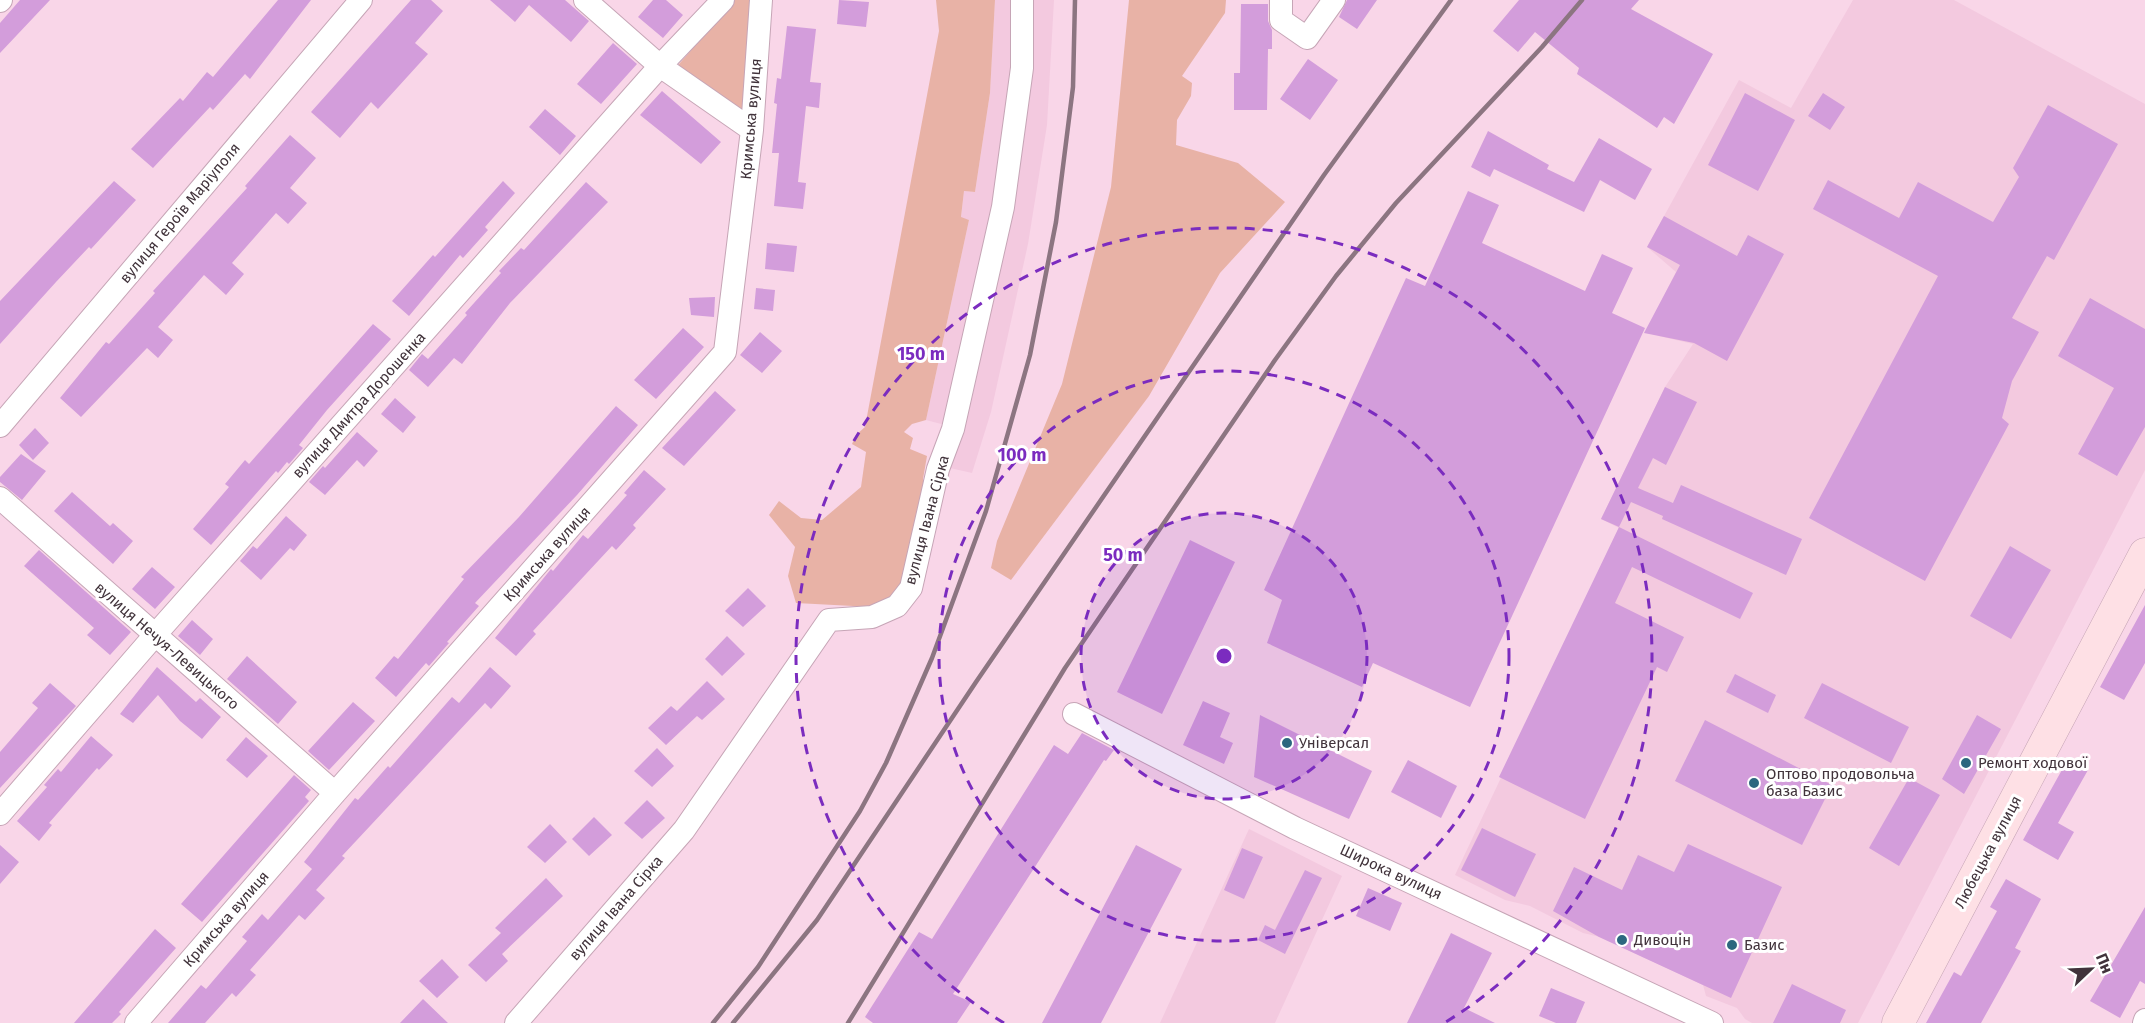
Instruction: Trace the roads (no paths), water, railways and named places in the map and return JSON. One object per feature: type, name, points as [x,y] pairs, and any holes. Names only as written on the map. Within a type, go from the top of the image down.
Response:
[{"type":"main road","name":"Любецька вулиця","points":[[1898,1023],[2145,554]]},
{"type":"street","name":"вулиця Героїв Маріуполя","points":[[0,426],[361,0]]},
{"type":"street","points":[[585,0],[660,66],[752,130]]},
{"type":"street","name":"вулиця Дмитра Дорошенка","points":[[0,814],[155,635],[660,66],[723,0]]},
{"type":"street","name":"Кримська вулиця","points":[[136,1023],[335,793],[725,352],[752,130],[761,0]]},
{"type":"street","name":"вулиця Івана Сірка","points":[[516,1023],[684,830],[829,620],[872,617],[897,606],[911,588],[938,469],[953,429],[1003,207],[1022,68],[1022,0]]},
{"type":"street","points":[[1281,0],[1281,20],[1307,38],[1334,0]]},
{"type":"street","name":"вулиця Нечуя-Левицького","points":[[0,498],[335,793]]},
{"type":"street","name":"Широка вулиця","points":[[1074,714],[1295,828],[1712,1023]]},
{"type":"railway","points":[[713,1023],[758,967],[860,811],[886,763],[932,658],[986,511],[1030,355],[1056,222],[1073,87],[1075,0]]},
{"type":"railway","points":[[733,1023],[817,920],[976,682],[1324,175],[1451,0]]},
{"type":"railway","points":[[848,1023],[1065,668],[1275,360],[1336,276],[1396,203],[1542,47],[1582,0]]},
{"type":"place","name":"Універсал","points":[[1287,743]]},
{"type":"place","name":"Ремонт ходової","points":[[1966,763]]},
{"type":"place","name":"Оптово продовольча база Базис","points":[[1754,783]]},
{"type":"place","name":"Дивоцін","points":[[1622,940]]},
{"type":"place","name":"Базис","points":[[1732,945]]}]
